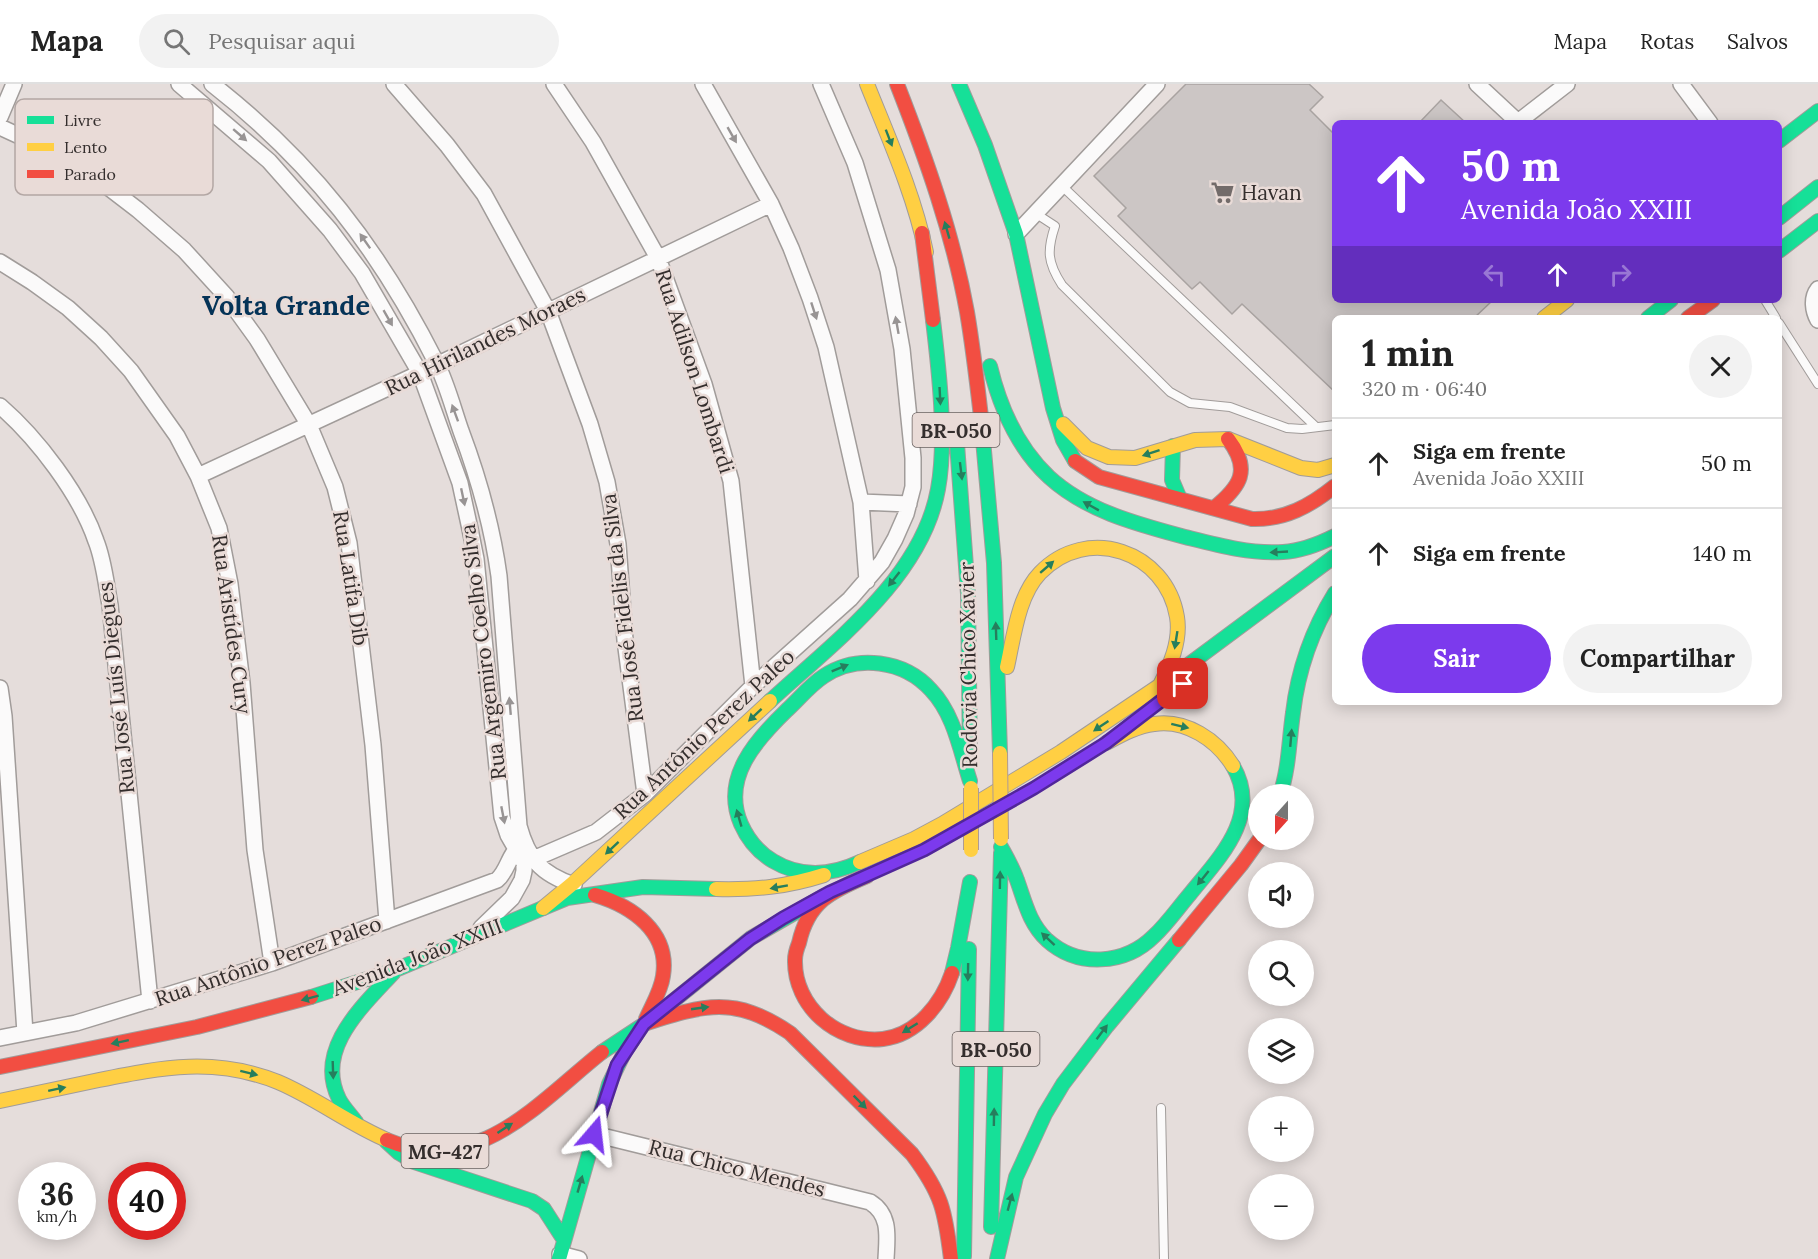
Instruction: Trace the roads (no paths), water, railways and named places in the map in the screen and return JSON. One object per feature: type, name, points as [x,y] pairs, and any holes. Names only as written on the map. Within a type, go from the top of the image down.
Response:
[{"type":"main road","name":"Rodovia Chico Xavier","points":[[867,84],[922,233],[946,340],[962,483],[972,657],[964,1259]]},
{"type":"main road","name":"Rodovia Chico Xavier","points":[[897,84],[926,156],[953,253],[970,334],[987,470],[994,563],[1001,843],[990,1259]]},
{"type":"main road","points":[[959,84],[985,145],[1016,234],[1053,408],[1069,453],[1088,471],[1099,477],[1252,519],[1276,519],[1303,508],[1332,488]]},
{"type":"main road","points":[[1782,139],[1818,111]]},
{"type":"main road","points":[[1782,215],[1818,188]]},
{"type":"main road","points":[[1782,249],[1818,221]]},
{"type":"main road","points":[[543,908],[573,884],[876,603],[905,565],[935,503],[941,462],[937,341],[922,233]]},
{"type":"main road","points":[[953,253],[981,331],[997,396],[1007,419],[1018,440],[1034,461],[1073,495],[1096,509],[1128,522],[1235,550],[1284,552],[1308,548],[1332,537]]},
{"type":"main road","points":[[1548,315],[1563,303]]},
{"type":"main road","points":[[1652,315],[1667,303]]},
{"type":"main road","points":[[1692,315],[1709,303]]},
{"type":"main road","points":[[1053,408],[1067,431],[1098,454],[1135,458],[1206,438],[1228,439],[1301,468],[1318,470],[1332,466]]},
{"type":"main road","points":[[1214,508],[1234,491],[1240,478],[1237,451],[1228,439]]},
{"type":"main road","points":[[1173,446],[1171,475],[1174,489],[1180,499]]},
{"type":"main road","points":[[998,698],[1027,594],[1039,574],[1055,560],[1072,551],[1090,546],[1108,547],[1127,552],[1155,570],[1166,584],[1174,600],[1177,631],[1172,655],[1158,688]]},
{"type":"main road","name":"MG-427","points":[[835,872],[920,836],[1042,766],[1158,688],[1332,558]]},
{"type":"main road","points":[[1001,843],[1028,914],[1043,938],[1058,949],[1087,960],[1102,960],[1116,958],[1144,947],[1233,840],[1243,811],[1243,797],[1228,755],[1217,744],[1192,729],[1161,723],[1148,724],[1101,746],[1332,571]]},
{"type":"main road","points":[[1285,784],[1293,705],[1299,674],[1308,643],[1332,599]]},
{"type":"main road","points":[[835,872],[813,873],[788,870],[764,855],[752,844],[743,830],[735,802],[738,773],[752,745],[824,676],[851,664],[867,662],[882,663],[911,672],[933,690],[949,717],[970,784]]},
{"type":"main road","points":[[954,834],[1014,800]]},
{"type":"main road","points":[[997,1259],[1016,1177],[1045,1114],[1063,1084],[1107,1026],[1252,850]]},
{"type":"main road","points":[[830,892],[810,913],[798,938],[795,960],[802,995],[817,1017],[838,1033],[868,1041],[882,1040],[911,1029],[934,1008],[942,995],[955,958],[971,866]]},
{"type":"main road","name":"MG-427","points":[[0,1101],[156,1068],[193,1065],[223,1067],[255,1074],[288,1086],[364,1131],[386,1141],[415,1150],[445,1151],[468,1147],[509,1127],[604,1050],[644,1024],[750,939],[830,892],[882,869]]},
{"type":"main road","name":"Avenida João XXIII","points":[[0,1067],[197,1027],[319,995],[395,970],[567,898],[643,887],[753,890],[795,884],[835,872]]},
{"type":"main road","points":[[561,1251],[594,1134],[617,1065],[644,1024],[663,977],[664,961],[660,944],[651,930],[638,915],[625,906],[592,894]]},
{"type":"main road","name":"MG-427","points":[[364,1131],[345,1111],[338,1095],[333,1078],[334,1050],[340,1034],[350,1020],[395,970]]},
{"type":"main road","points":[[644,1024],[690,1009],[709,1006],[744,1009],[776,1022],[790,1033],[912,1154],[927,1173],[936,1190],[943,1212],[951,1259]]},
{"type":"main road","points":[[386,1141],[399,1153],[414,1162],[532,1201],[544,1209],[561,1251]]},
{"type":"street","points":[[0,117],[14,84]]},
{"type":"street","name":"Rua Argemiro Coelho Silva","points":[[179,84],[197,99]]},
{"type":"street","name":"Rua Argemiro Coelho Silva","points":[[212,84],[283,145],[320,183],[349,219],[380,262],[437,364],[480,484],[494,539],[499,576],[520,847]]},
{"type":"street","name":"Rua José Fidelis da Silva","points":[[394,84],[447,145],[484,194],[548,311],[590,424],[607,482],[618,544],[625,640],[645,794]]},
{"type":"street","name":"Rua Adilson Lombardi","points":[[554,84],[593,142],[658,258],[704,384],[731,481],[753,686]]},
{"type":"street","points":[[703,84],[771,204],[791,248],[826,347],[861,502],[867,581]]},
{"type":"street","name":"Rua Antônio Perez Paleo","points":[[529,862],[596,832],[645,794],[753,686],[867,581],[895,539],[909,504],[913,488],[913,458],[902,349],[888,270],[855,163],[821,84]]},
{"type":"street","points":[[1477,84],[1517,120]]},
{"type":"street","points":[[1522,120],[1567,84]]},
{"type":"street","points":[[1681,84],[1708,120]]},
{"type":"street","points":[[1016,234],[1153,86]]},
{"type":"street","name":"Rua Argemiro Coelho Silva","points":[[213,113],[269,161],[330,230],[362,273],[420,373],[460,483],[476,559],[502,817],[508,835],[520,847],[529,862],[552,876],[592,894]]},
{"type":"street","name":"Rua Latifa Dib","points":[[0,127],[15,134]]},
{"type":"street","name":"Rua Latifa Dib","points":[[118,195],[184,250],[226,296],[251,330],[309,425],[335,487],[350,543],[373,745],[387,921]]},
{"type":"street","name":"Rua Hirilandes Moraes","points":[[198,476],[420,373],[771,204]]},
{"type":"street","name":"Rua Aristídes Cury","points":[[0,262],[68,308],[101,338],[131,371],[177,436],[198,476],[219,528],[231,584],[242,683],[255,850],[272,963]]},
{"type":"street","points":[[1818,289],[1815,292],[1813,303],[1818,320]]},
{"type":"street","name":"Rua José Luís Diegues","points":[[0,406],[46,455],[75,498],[97,542],[110,605],[150,1001]]},
{"type":"street","points":[[861,502],[909,504]]},
{"type":"street","points":[[0,688],[4,716],[6,842],[25,1032]]},
{"type":"street","name":"Rua Antônio Perez Paleo","points":[[0,1038],[76,1023],[150,1001],[272,963],[387,921],[497,880],[503,875],[520,847]]},
{"type":"street","points":[[475,935],[512,898],[529,862]]},
{"type":"street","name":"Rua Chico Mendes","points":[[594,1134],[861,1198],[878,1206],[883,1214],[887,1230],[886,1259]]},
{"type":"street","points":[[561,1251],[579,1259]]},
{"type":"lane","points":[[1062,186],[1316,427]]},
{"type":"lane","points":[[1035,213],[1055,225],[1049,245],[1055,273],[1062,285],[1170,392],[1190,403],[1230,407],[1287,428],[1332,425]]},
{"type":"lane","points":[[1782,328],[1818,384]]},
{"type":"lane","points":[[1161,1108],[1164,1259]]},
{"type":"place","name":"Havan","points":[[1223,192]]},
{"type":"district","name":"Volta Grande","points":[[286,305]]}]
